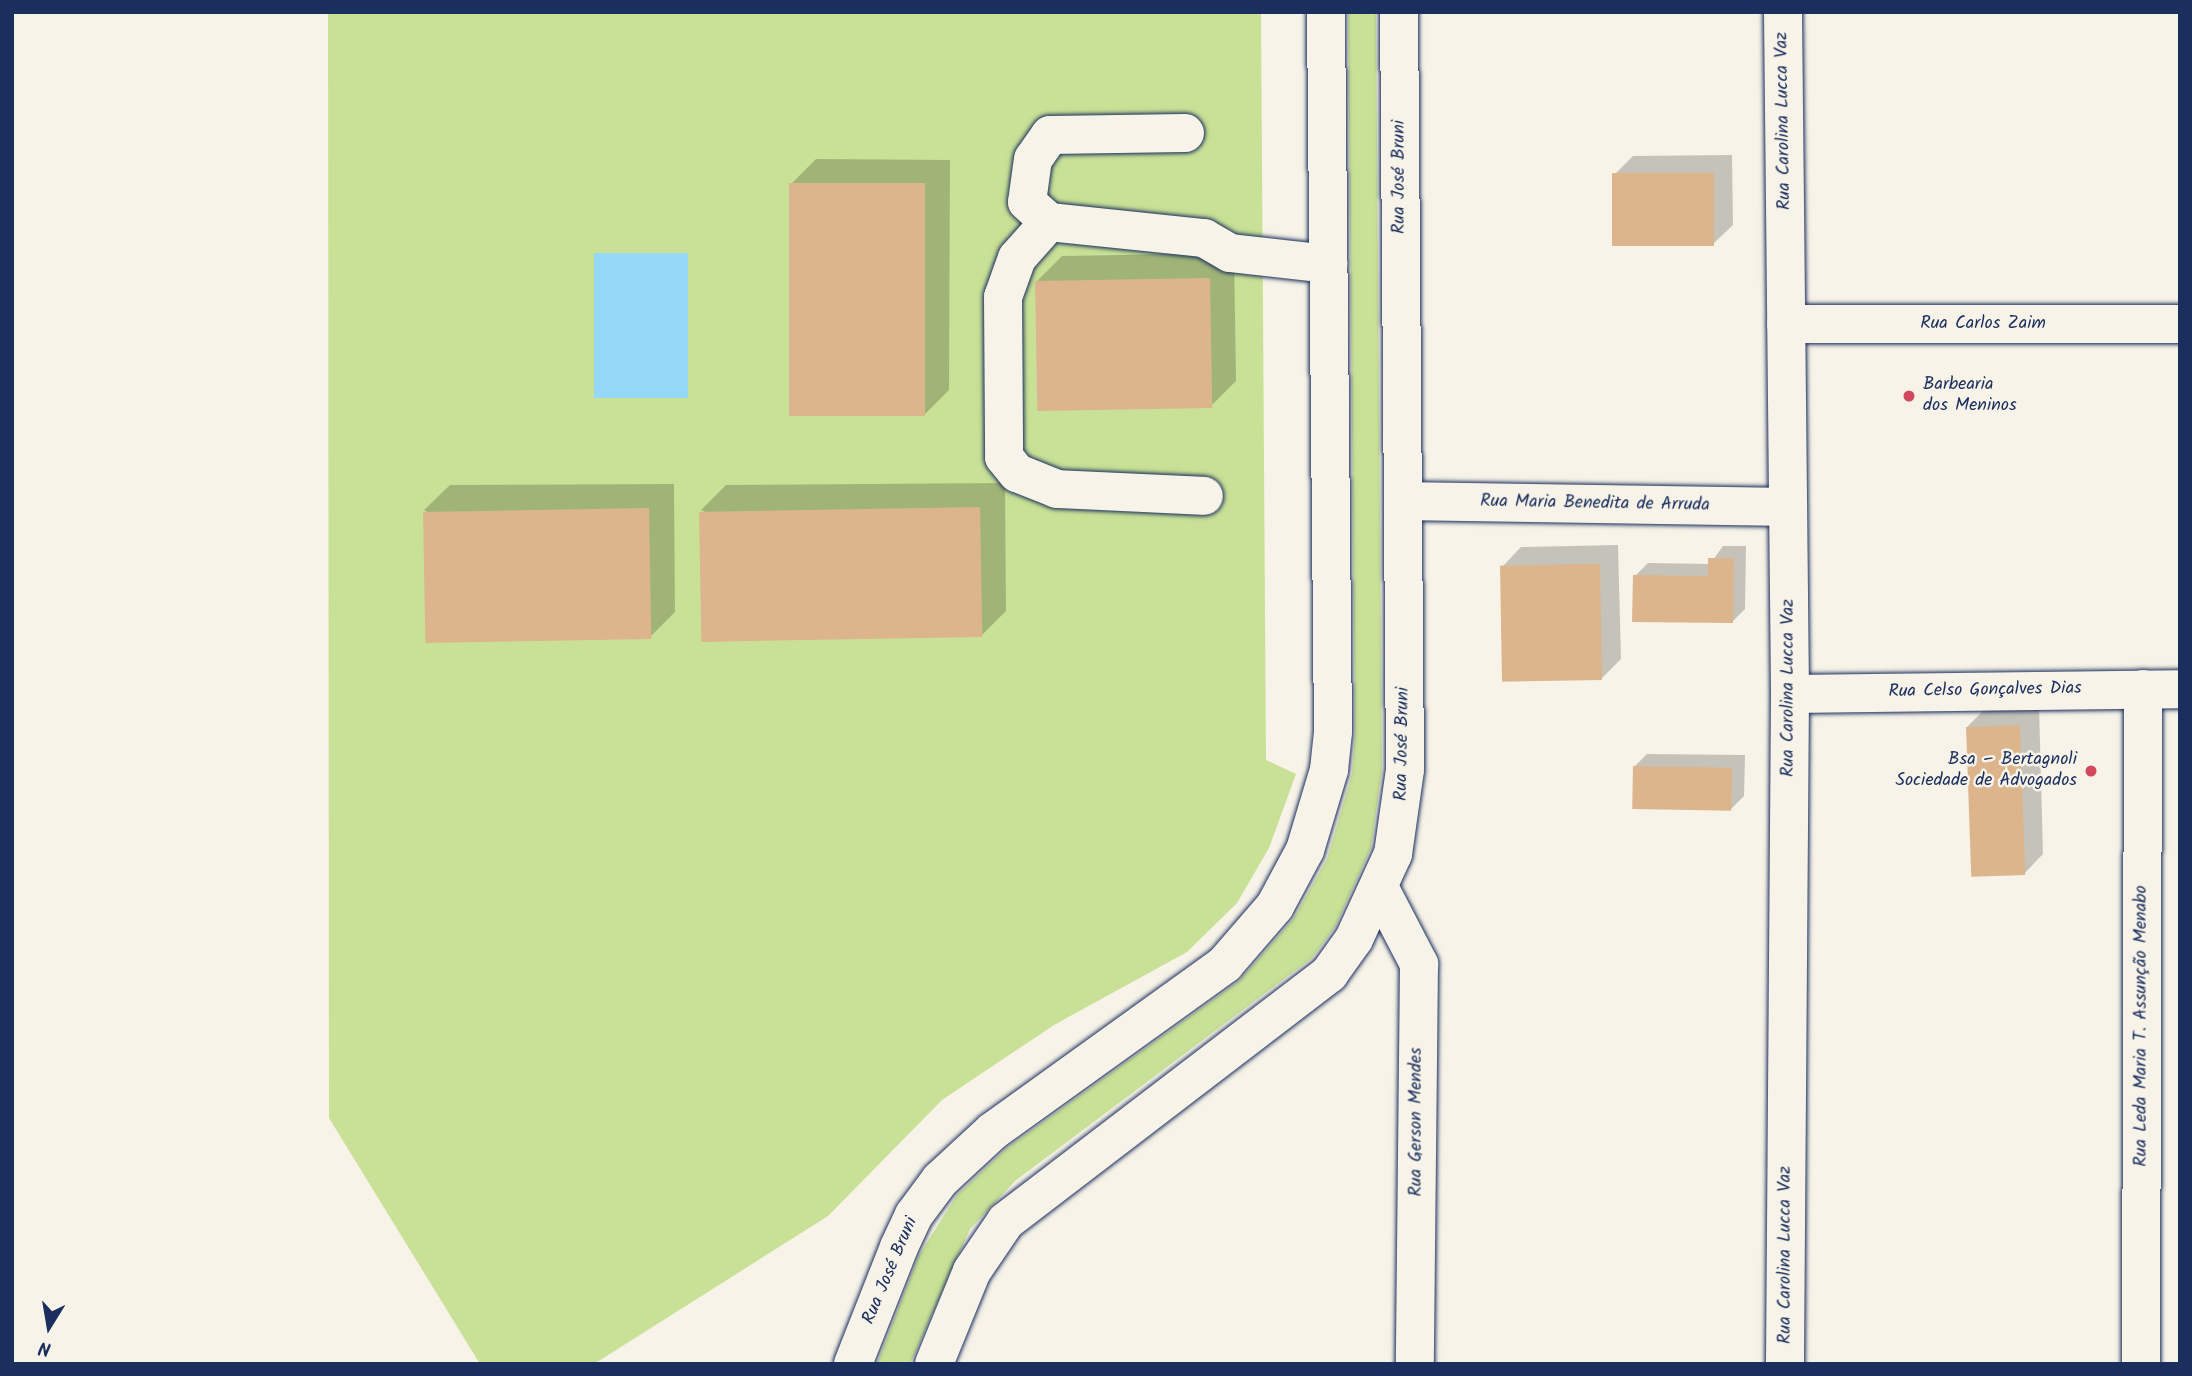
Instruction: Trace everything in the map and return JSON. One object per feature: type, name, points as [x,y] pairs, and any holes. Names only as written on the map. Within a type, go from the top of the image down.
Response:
[{"type":"street","name":"Rua José Bruni","points":[[853,1364],[904,1236],[940,1180],[993,1131],[1224,964],[1268,916],[1305,849],[1329,770],[1333,732],[1326,12]]},
{"type":"street","name":"Rua José Bruni","points":[[934,1364],[972,1271],[1006,1221],[1300,1001],[1342,957],[1380,889],[1393,854],[1404,783],[1399,12]]},
{"type":"street","name":"Rua Carolina Lucca Vaz","points":[[1783,12],[1790,694],[1785,1364]]},
{"type":"street","points":[[1185,133],[1050,135],[1033,159],[1027,202],[1049,222],[1204,238],[1230,253],[1328,264]]},
{"type":"street","points":[[1049,222],[1017,258],[1003,297],[1004,457],[1017,473],[1057,489],[1204,496]]},
{"type":"street","name":"Rua Carlos Zaim","points":[[1786,324],[2180,324]]},
{"type":"street","name":"Rua Maria Benedita de Arruda","points":[[1403,501],[1788,507]]},
{"type":"street","name":"Rua Celso Gonçalves Dias","points":[[1790,694],[2162,689]]},
{"type":"street","name":"Rua Leda Maria T. Assunção Menabo","points":[[2141,1364],[2162,689]]},
{"type":"street","name":"Rua Gerson Mendes","points":[[1380,889],[1419,964],[1415,1364]]},
{"type":"green space","points":[[328,12],[1261,12],[1266,760],[1296,774],[1269,848],[1237,903],[1187,952],[1054,1025],[942,1100],[828,1216],[594,1364],[480,1364],[329,1118]]},
{"type":"green space","points":[[1348,12],[1376,12],[1382,769],[1371,848],[1335,927],[1312,958],[1015,1181],[970,1229],[910,1364],[877,1364],[919,1255],[957,1195],[1007,1148],[1239,981],[1294,918],[1327,859],[1352,774],[1355,733]]},
{"type":"water","points":[[594,253],[688,253],[688,398],[594,398]]},
{"type":"building","points":[[1612,173],[1714,173],[1714,246],[1612,246]]},
{"type":"building","points":[[789,183],[925,183],[925,416],[789,416]]},
{"type":"building","points":[[1210,278],[1212,408],[1037,411],[1035,281]]},
{"type":"building","points":[[980,507],[982,637],[701,642],[699,512]]},
{"type":"building","points":[[649,508],[651,639],[425,643],[423,512]]},
{"type":"building","points":[[1708,558],[1734,558],[1733,623],[1632,622],[1633,575],[1708,576]]},
{"type":"building","points":[[1600,564],[1602,680],[1502,682],[1500,566]]},
{"type":"building","points":[[2020,725],[2025,875],[1971,877],[1966,727]]},
{"type":"building","points":[[1633,766],[1732,768],[1731,811],[1632,809]]},
{"type":"place","name":"Barbearia dos Meninos","points":[[1909,396]]},
{"type":"place","name":"Bsa – Bertagnoli Sociedade de Advogados","points":[[2091,771]]}]
